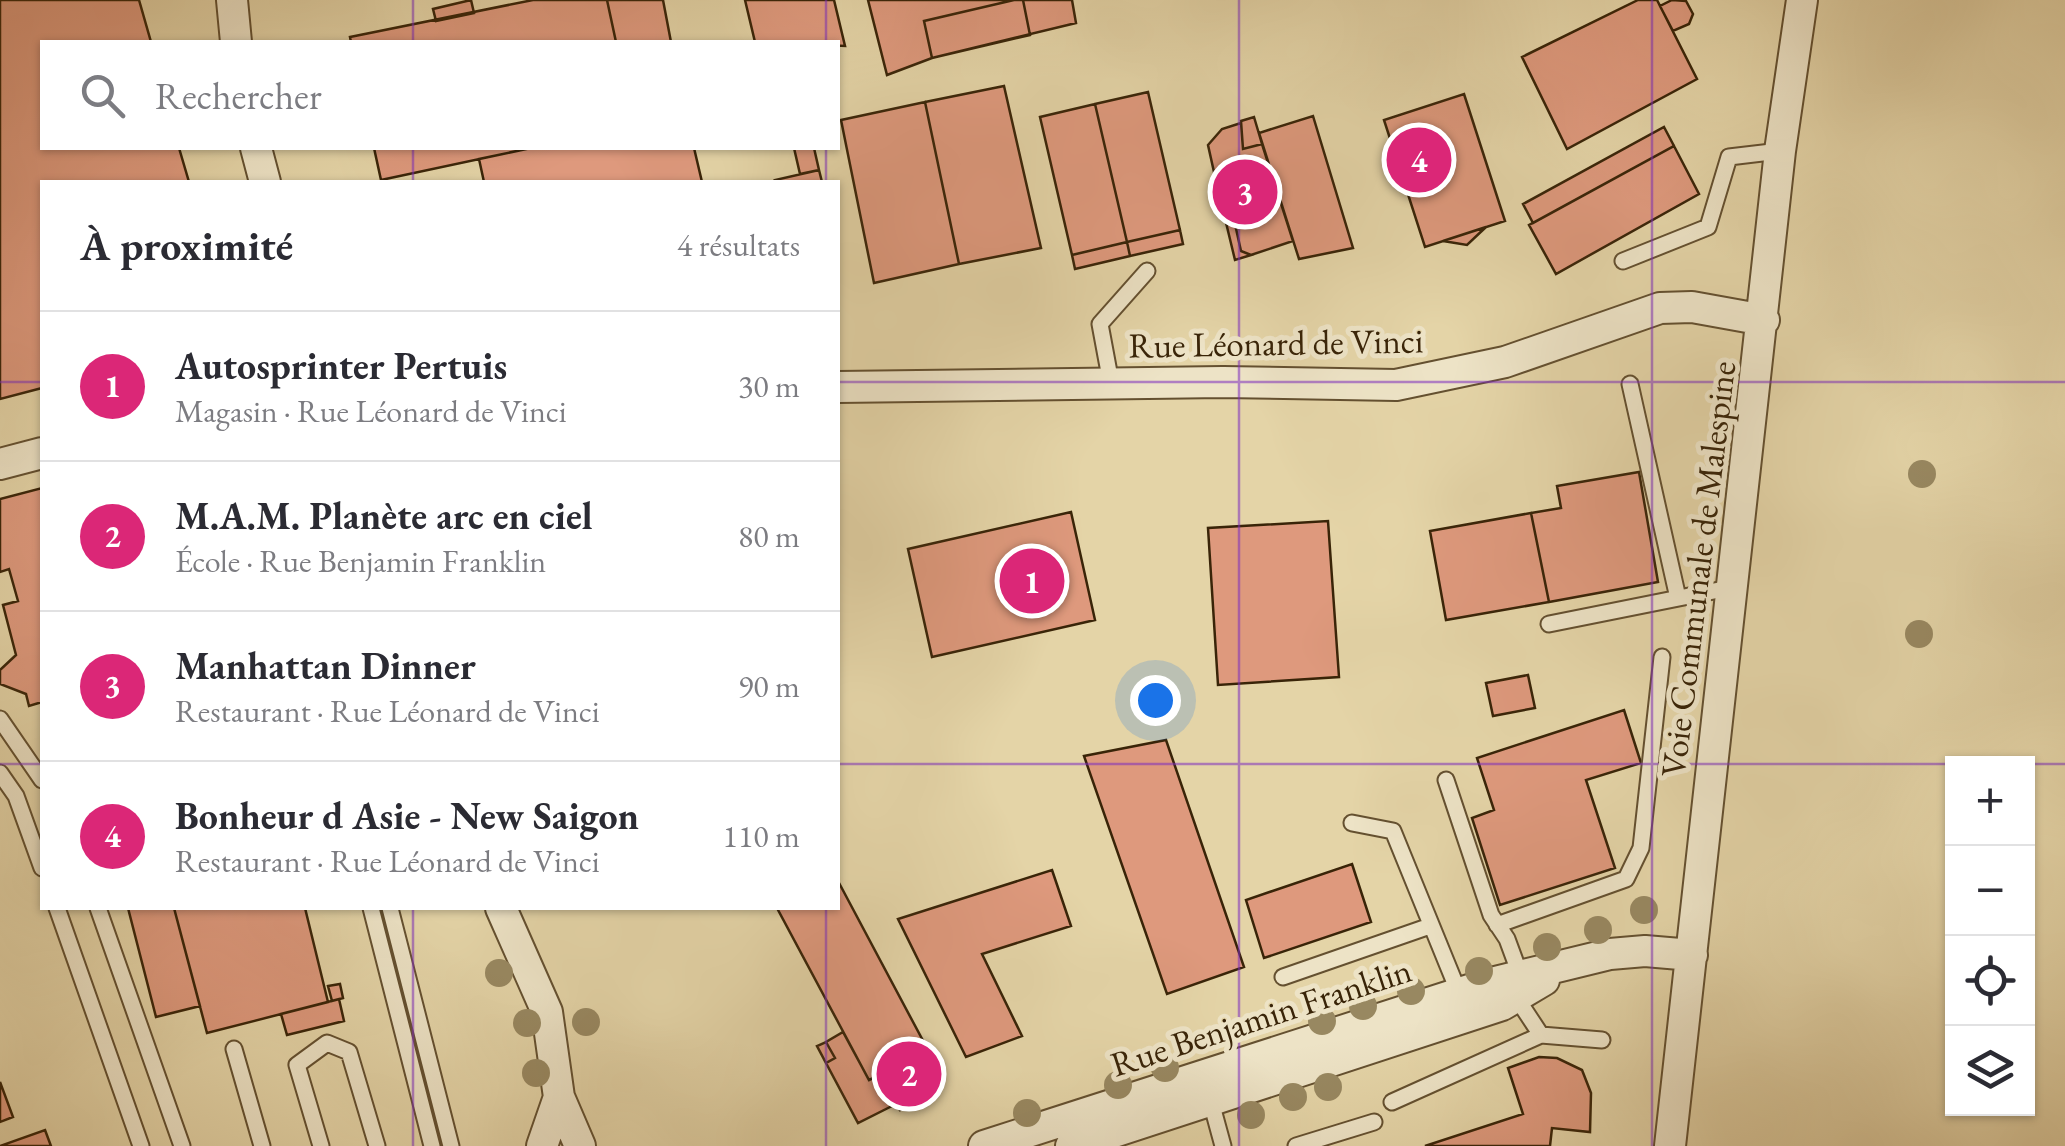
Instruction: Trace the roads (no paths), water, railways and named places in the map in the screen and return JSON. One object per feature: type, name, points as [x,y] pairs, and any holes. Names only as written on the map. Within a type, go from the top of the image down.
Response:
[{"type":"street","points":[[232,0],[236,40]]},
{"type":"street","name":"Voie Communale de Malespine","points":[[1670,1146],[1780,151],[1802,0]]},
{"type":"street","points":[[257,150],[264,180]]},
{"type":"street","name":"Rue Léonard de Vinci","points":[[840,387],[1111,383],[1396,386],[1505,362],[1660,308],[1692,307],[1764,320]]},
{"type":"street","points":[[0,464],[40,454]]},
{"type":"street","points":[[502,910],[547,1012],[559,1097],[580,1146]]},
{"type":"street","name":"Rue Benjamin Franklin","points":[[1071,1146],[1210,1102],[1564,968],[1610,954],[1645,951],[1692,955]]},
{"type":"street","name":"Rue Benjamin Franklin","points":[[984,1146],[1458,993],[1519,987]]},
{"type":"street","points":[[542,1146],[559,1097]]},
{"type":"lane","points":[[1623,261],[1708,227],[1729,157],[1780,151]]},
{"type":"lane","points":[[1111,383],[1100,324],[1148,271]]},
{"type":"lane","points":[[1630,384],[1678,598]]},
{"type":"lane","points":[[1549,624],[1734,587]]},
{"type":"lane","points":[[1497,925],[1626,880],[1641,848],[1662,657]]},
{"type":"lane","points":[[0,719],[40,777]]},
{"type":"lane","points":[[0,773],[16,796],[40,862]]},
{"type":"lane","points":[[1446,780],[1519,987],[1540,1035]]},
{"type":"lane","points":[[1352,823],[1392,831],[1458,993]]},
{"type":"lane","points":[[58,910],[141,1146]]},
{"type":"lane","points":[[99,910],[182,1146]]},
{"type":"lane","points":[[372,910],[432,1146]]},
{"type":"lane","points":[[391,910],[451,1146]]},
{"type":"lane","points":[[1283,977],[1430,926]]},
{"type":"lane","points":[[1392,1102],[1540,1035],[1602,1040]]},
{"type":"lane","points":[[321,1146],[297,1064],[327,1043],[349,1052],[376,1146]]},
{"type":"lane","points":[[234,1049],[262,1146]]},
{"type":"lane","points":[[1210,1102],[1222,1146]]},
{"type":"lane","points":[[1296,1146],[1374,1122]]},
{"type":"place","name":"Bonheur d Asie - New Saigon","points":[[1419,160]]},
{"type":"place","name":"Manhattan Dinner","points":[[1245,192]]},
{"type":"place","name":"Autosprinter Pertuis","points":[[1032,581]]},
{"type":"place","name":"M.A.M. Planète arc en ciel","points":[[909,1074]]}]
